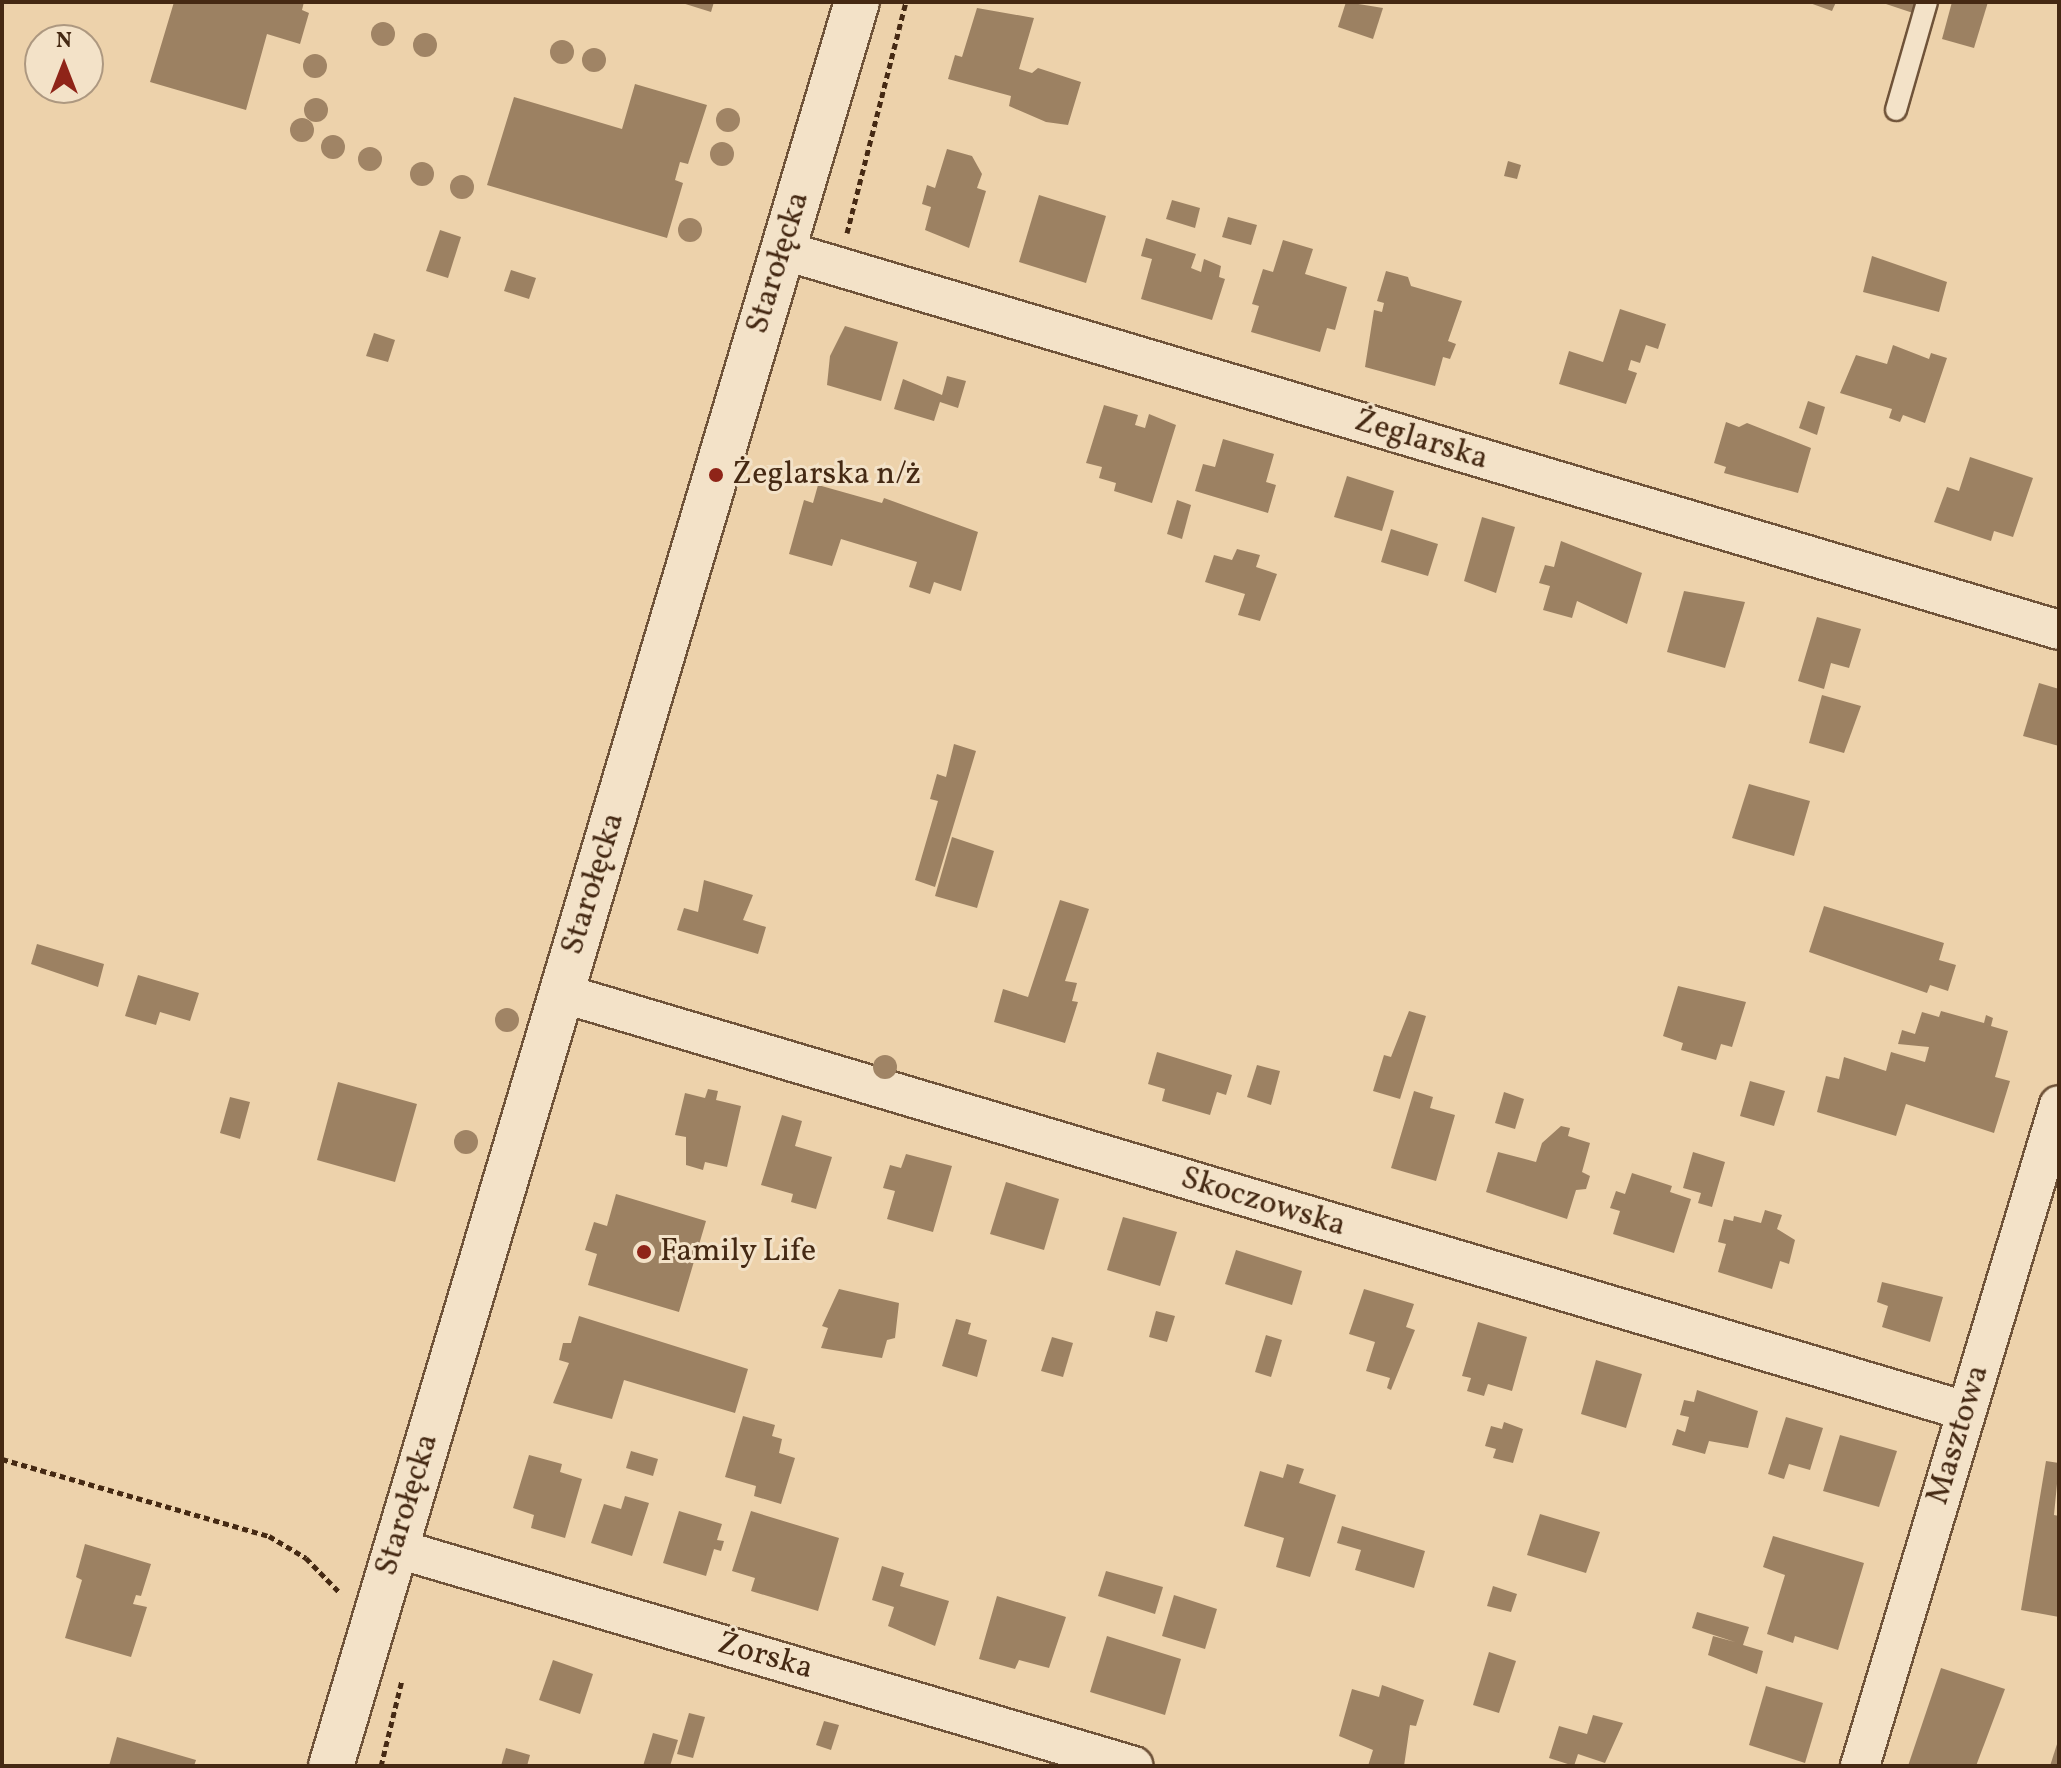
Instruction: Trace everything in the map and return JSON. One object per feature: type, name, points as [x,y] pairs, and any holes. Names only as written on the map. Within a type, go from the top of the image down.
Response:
[{"type":"street","name":"Starołęcka","points":[[331,1766],[857,2]]},
{"type":"street","name":"Żeglarska","points":[[782,250],[2059,630]]},
{"type":"street","name":"Skoczowska","points":[[561,993],[1966,1411]]},
{"type":"street","name":"Masztowa","points":[[1860,1766],[2059,1105]]},
{"type":"street","name":"Żorska","points":[[395,1548],[1134,1766]]},
{"type":"lane","points":[[1896,110],[1927,2]]},
{"type":"path","points":[[2,1459],[269,1536],[306,1558],[335,1590],[377,1609]]},
{"type":"building","points":[[174,2],[304,2],[302,10],[309,13],[300,44],[267,34],[246,110],[150,82]]},
{"type":"building","points":[[679,2],[714,2],[711,12]]},
{"type":"building","points":[[1346,2],[1383,8],[1373,39],[1338,27]]},
{"type":"building","points":[[1807,2],[1836,2],[1832,11]]},
{"type":"building","points":[[1880,2],[1917,2],[1913,13]]},
{"type":"building","points":[[1952,2],[1988,2],[1974,48],[1942,39]]},
{"type":"building","points":[[977,8],[1034,18],[1019,69],[1032,73],[1038,68],[1081,82],[1068,125],[1046,122],[1009,106],[1011,96],[948,79],[955,55],[962,57]]},
{"type":"building","points":[[635,84],[707,105],[688,164],[680,162],[675,180],[683,183],[667,238],[487,185],[514,97],[622,129]]},
{"type":"building","points":[[947,149],[972,156],[982,174],[977,188],[986,191],[969,248],[925,230],[931,207],[922,204],[927,185],[935,188]]},
{"type":"building","points":[[1508,161],[1521,165],[1517,179],[1504,176]]},
{"type":"building","points":[[1039,195],[1106,216],[1086,283],[1019,262]]},
{"type":"building","points":[[1172,200],[1200,208],[1195,228],[1166,219]]},
{"type":"building","points":[[1228,217],[1257,225],[1251,245],[1222,237]]},
{"type":"building","points":[[440,230],[461,237],[448,278],[426,271]]},
{"type":"building","points":[[1146,238],[1196,254],[1191,268],[1201,272],[1204,259],[1221,266],[1219,277],[1225,279],[1212,320],[1141,299],[1152,259],[1141,256]]},
{"type":"building","points":[[1283,240],[1313,249],[1305,274],[1347,287],[1335,330],[1327,328],[1320,352],[1251,332],[1259,306],[1252,304],[1263,269],[1273,272]]},
{"type":"building","points":[[1872,256],[1947,282],[1939,312],[1863,292]]},
{"type":"building","points":[[511,270],[536,278],[529,299],[504,291]]},
{"type":"building","points":[[1386,271],[1408,277],[1411,286],[1462,301],[1448,341],[1456,344],[1450,359],[1443,357],[1435,386],[1365,367],[1374,310],[1382,312],[1384,303],[1377,301]]},
{"type":"building","points":[[1620,309],[1666,324],[1658,349],[1646,345],[1640,363],[1631,360],[1628,370],[1637,373],[1626,404],[1559,384],[1569,351],[1603,362]]},
{"type":"building","points":[[845,326],[898,342],[881,401],[827,385],[830,356]]},
{"type":"building","points":[[374,333],[395,340],[388,362],[366,356]]},
{"type":"building","points":[[1893,345],[1929,359],[1931,353],[1947,358],[1925,423],[1903,415],[1900,422],[1889,418],[1892,409],[1840,393],[1856,355],[1887,364]]},
{"type":"building","points":[[947,376],[966,381],[958,408],[940,402],[934,421],[894,409],[903,379],[942,395]]},
{"type":"building","points":[[1808,401],[1825,407],[1817,435],[1799,428]]},
{"type":"building","points":[[1104,405],[1138,415],[1135,425],[1145,428],[1149,414],[1176,425],[1152,503],[1114,491],[1116,483],[1099,478],[1102,467],[1086,463]]},
{"type":"building","points":[[1726,422],[1739,427],[1747,423],[1811,448],[1798,493],[1724,473],[1726,467],[1714,463]]},
{"type":"building","points":[[1223,439],[1274,454],[1266,482],[1276,485],[1268,513],[1195,491],[1203,464],[1215,467]]},
{"type":"building","points":[[1970,457],[2033,478],[2013,537],[1994,531],[1991,541],[1934,522],[1947,487],[1959,491]]},
{"type":"building","points":[[1347,476],[1394,491],[1382,531],[1334,517]]},
{"type":"building","points":[[818,485],[882,503],[884,498],[978,532],[961,591],[934,582],[930,594],[909,587],[917,562],[841,539],[832,566],[789,554],[804,500],[813,503]]},
{"type":"building","points":[[1177,500],[1191,505],[1182,539],[1167,534]]},
{"type":"building","points":[[1482,517],[1515,527],[1496,593],[1464,581]]},
{"type":"building","points":[[1391,529],[1438,544],[1428,576],[1381,562]]},
{"type":"building","points":[[1561,541],[1642,573],[1627,624],[1577,601],[1572,618],[1543,610],[1550,586],[1539,583],[1545,565],[1554,567]]},
{"type":"building","points":[[1237,549],[1260,555],[1256,567],[1277,574],[1260,621],[1238,615],[1245,594],[1205,582],[1214,555],[1232,560]]},
{"type":"building","points":[[1684,591],[1745,602],[1725,668],[1667,652]]},
{"type":"building","points":[[1817,617],[1861,629],[1849,668],[1831,663],[1824,689],[1798,681]]},
{"type":"building","points":[[2039,683],[2059,689],[2059,746],[2023,736]]},
{"type":"building","points":[[1822,695],[1861,706],[1844,753],[1809,743]]},
{"type":"building","points":[[954,744],[976,751],[935,887],[915,880],[938,801],[930,799],[937,774],[946,777]]},
{"type":"building","points":[[1749,784],[1810,801],[1794,856],[1732,838]]},
{"type":"building","points":[[952,837],[994,851],[977,908],[935,896]]},
{"type":"building","points":[[704,880],[753,895],[743,920],[766,927],[758,954],[677,930],[684,908],[698,912]]},
{"type":"building","points":[[1060,900],[1089,909],[1065,981],[1077,983],[1072,1001],[1078,1002],[1065,1043],[994,1022],[1003,989],[1028,997]]},
{"type":"building","points":[[1824,906],[1944,943],[1939,960],[1956,965],[1948,991],[1930,985],[1927,993],[1809,952]]},
{"type":"building","points":[[37,944],[104,964],[98,987],[31,964]]},
{"type":"building","points":[[138,975],[199,993],[190,1021],[160,1012],[156,1025],[125,1016]]},
{"type":"building","points":[[1678,986],[1746,1002],[1732,1047],[1721,1044],[1716,1060],[1681,1050],[1683,1043],[1663,1036]]},
{"type":"building","points":[[1409,1011],[1426,1016],[1400,1099],[1373,1091],[1384,1055],[1391,1057]]},
{"type":"building","points":[[1941,1011],[1984,1023],[1986,1015],[1993,1018],[1991,1026],[2008,1031],[1995,1077],[2010,1081],[1994,1133],[1906,1104],[1896,1136],[1817,1112],[1826,1076],[1839,1079],[1844,1057],[1886,1071],[1891,1052],[1925,1062],[1929,1047],[1898,1044],[1902,1030],[1915,1034],[1922,1012],[1939,1017]]},
{"type":"building","points":[[1157,1052],[1232,1075],[1226,1095],[1217,1092],[1210,1115],[1162,1101],[1165,1089],[1148,1084]]},
{"type":"building","points":[[1257,1065],[1280,1071],[1271,1105],[1247,1097]]},
{"type":"building","points":[[1750,1081],[1785,1091],[1774,1126],[1740,1116]]},
{"type":"building","points":[[338,1082],[417,1104],[395,1182],[317,1160]]},
{"type":"building","points":[[708,1089],[718,1091],[716,1100],[741,1106],[727,1167],[705,1162],[703,1170],[686,1165],[686,1137],[675,1135],[685,1093],[705,1098]]},
{"type":"building","points":[[1414,1091],[1433,1097],[1430,1108],[1455,1115],[1436,1181],[1391,1168]]},
{"type":"building","points":[[1504,1092],[1524,1099],[1515,1129],[1495,1123]]},
{"type":"building","points":[[230,1097],[250,1102],[240,1139],[220,1133]]},
{"type":"building","points":[[782,1115],[802,1121],[795,1146],[832,1157],[816,1209],[791,1202],[793,1194],[761,1185]]},
{"type":"building","points":[[1561,1126],[1570,1128],[1568,1136],[1590,1143],[1582,1172],[1590,1176],[1586,1189],[1576,1190],[1567,1219],[1486,1192],[1498,1152],[1536,1162],[1542,1143]]},
{"type":"building","points":[[1693,1152],[1725,1162],[1712,1207],[1698,1203],[1701,1193],[1683,1188]]},
{"type":"building","points":[[906,1154],[952,1166],[933,1232],[887,1219],[895,1191],[883,1188],[890,1165],[901,1168]]},
{"type":"building","points":[[1632,1173],[1672,1186],[1670,1192],[1691,1199],[1674,1253],[1613,1234],[1620,1211],[1610,1208],[1616,1191],[1625,1194]]},
{"type":"building","points":[[1006,1182],[1059,1199],[1044,1250],[990,1234]]},
{"type":"building","name":"Family Life","points":[[616,1194],[706,1221],[679,1312],[588,1285],[597,1254],[585,1250],[594,1222],[607,1226]]},
{"type":"building","points":[[1765,1210],[1782,1215],[1777,1229],[1795,1240],[1789,1264],[1780,1261],[1772,1289],[1718,1272],[1726,1244],[1718,1242],[1724,1219],[1733,1221],[1734,1216],[1761,1223]]},
{"type":"building","points":[[1123,1217],[1177,1232],[1160,1286],[1107,1270]]},
{"type":"building","points":[[1236,1250],[1302,1271],[1292,1305],[1225,1284]]},
{"type":"building","points":[[1882,1282],[1943,1297],[1930,1342],[1882,1327],[1888,1306],[1877,1302]]},
{"type":"building","points":[[839,1289],[899,1303],[895,1338],[887,1340],[882,1358],[821,1348],[828,1328],[822,1326]]},
{"type":"building","points":[[1364,1289],[1414,1304],[1406,1327],[1415,1330],[1391,1390],[1387,1388],[1390,1378],[1366,1371],[1375,1342],[1349,1334]]},
{"type":"building","points":[[1156,1311],[1175,1316],[1167,1342],[1149,1337]]},
{"type":"building","points":[[579,1316],[748,1369],[735,1413],[624,1380],[612,1419],[553,1403],[569,1363],[559,1360],[563,1343],[571,1343]]},
{"type":"building","points":[[956,1319],[971,1323],[968,1334],[987,1340],[977,1377],[942,1366]]},
{"type":"building","points":[[1478,1322],[1527,1337],[1512,1391],[1488,1384],[1484,1396],[1467,1391],[1471,1378],[1462,1376]]},
{"type":"building","points":[[1266,1335],[1282,1340],[1271,1377],[1255,1372]]},
{"type":"building","points":[[1052,1337],[1073,1343],[1063,1377],[1041,1371]]},
{"type":"building","points":[[1596,1360],[1642,1374],[1626,1428],[1581,1414]]},
{"type":"building","points":[[1697,1390],[1758,1411],[1748,1448],[1709,1441],[1705,1454],[1672,1445],[1677,1429],[1685,1432],[1689,1417],[1680,1415],[1684,1400],[1694,1402]]},
{"type":"building","points":[[743,1416],[775,1425],[772,1436],[782,1439],[779,1453],[795,1458],[781,1504],[754,1496],[756,1486],[725,1477]]},
{"type":"building","points":[[1786,1417],[1823,1428],[1810,1470],[1789,1464],[1784,1479],[1768,1474]]},
{"type":"building","points":[[1504,1422],[1523,1429],[1513,1463],[1493,1458],[1496,1449],[1485,1446],[1491,1426],[1502,1429]]},
{"type":"building","points":[[1840,1435],[1897,1451],[1879,1507],[1823,1491]]},
{"type":"building","points":[[631,1451],[658,1459],[653,1476],[626,1468]]},
{"type":"building","points":[[529,1455],[562,1464],[560,1472],[582,1479],[565,1538],[531,1528],[534,1515],[513,1508]]},
{"type":"building","points":[[2046,1461],[2059,1463],[2054,1515],[2059,1516],[2059,1617],[2021,1610]]},
{"type":"building","points":[[1287,1464],[1304,1469],[1299,1483],[1336,1495],[1310,1577],[1276,1567],[1284,1538],[1244,1526],[1260,1471],[1283,1478]]},
{"type":"building","points":[[625,1496],[649,1503],[632,1556],[591,1543],[604,1504],[621,1509]]},
{"type":"building","points":[[679,1511],[722,1524],[717,1540],[724,1541],[721,1551],[714,1549],[706,1576],[663,1563]]},
{"type":"building","points":[[751,1511],[839,1538],[818,1611],[751,1591],[755,1578],[732,1571]]},
{"type":"building","points":[[1540,1514],[1600,1532],[1586,1573],[1527,1555]]},
{"type":"building","points":[[1342,1526],[1425,1551],[1414,1588],[1355,1570],[1361,1550],[1337,1543]]},
{"type":"building","points":[[1773,1536],[1864,1563],[1838,1650],[1795,1636],[1793,1643],[1767,1634],[1785,1575],[1763,1567]]},
{"type":"building","points":[[85,1544],[151,1564],[141,1596],[136,1595],[133,1604],[147,1607],[131,1657],[65,1638],[82,1580],[76,1577]]},
{"type":"building","points":[[882,1566],[904,1573],[900,1586],[949,1601],[935,1646],[888,1626],[894,1607],[872,1600]]},
{"type":"building","points":[[1106,1571],[1163,1587],[1155,1614],[1098,1596]]},
{"type":"building","points":[[1493,1586],[1517,1594],[1511,1612],[1487,1606]]},
{"type":"building","points":[[1174,1595],[1217,1609],[1205,1649],[1162,1636]]},
{"type":"building","points":[[997,1596],[1066,1617],[1049,1668],[1019,1660],[1015,1669],[979,1659]]},
{"type":"building","points":[[1697,1612],[1749,1627],[1743,1645],[1763,1651],[1757,1674],[1708,1655],[1713,1636],[1735,1642],[1692,1628]]},
{"type":"building","points":[[1107,1636],[1181,1659],[1165,1715],[1090,1692]]},
{"type":"building","points":[[1489,1652],[1516,1661],[1499,1713],[1473,1705]]},
{"type":"building","points":[[553,1660],[593,1674],[580,1714],[539,1700]]},
{"type":"building","points":[[1941,1668],[2005,1689],[1976,1766],[1908,1766]]},
{"type":"building","points":[[1382,1685],[1424,1700],[1416,1726],[1410,1725],[1404,1766],[1368,1766],[1373,1750],[1339,1736],[1352,1689],[1379,1697]]},
{"type":"building","points":[[1766,1686],[1823,1703],[1805,1763],[1749,1745]]},
{"type":"building","points":[[689,1713],[705,1717],[693,1758],[677,1754]]},
{"type":"building","points":[[1593,1715],[1623,1723],[1605,1763],[1578,1754],[1574,1766],[1549,1758],[1559,1726],[1587,1734]]},
{"type":"building","points":[[824,1721],[839,1725],[831,1750],[816,1745]]},
{"type":"building","points":[[653,1733],[678,1740],[670,1766],[643,1766]]},
{"type":"building","points":[[117,1737],[196,1760],[194,1766],[109,1766]]},
{"type":"building","points":[[2058,1741],[2059,1766],[2050,1766]]},
{"type":"building","points":[[506,1748],[530,1755],[527,1766],[501,1766]]},
{"type":"place","name":"Żeglarska n/ż","points":[[716,475]]},
{"type":"place","name":"Family Life","points":[[644,1252]]}]
